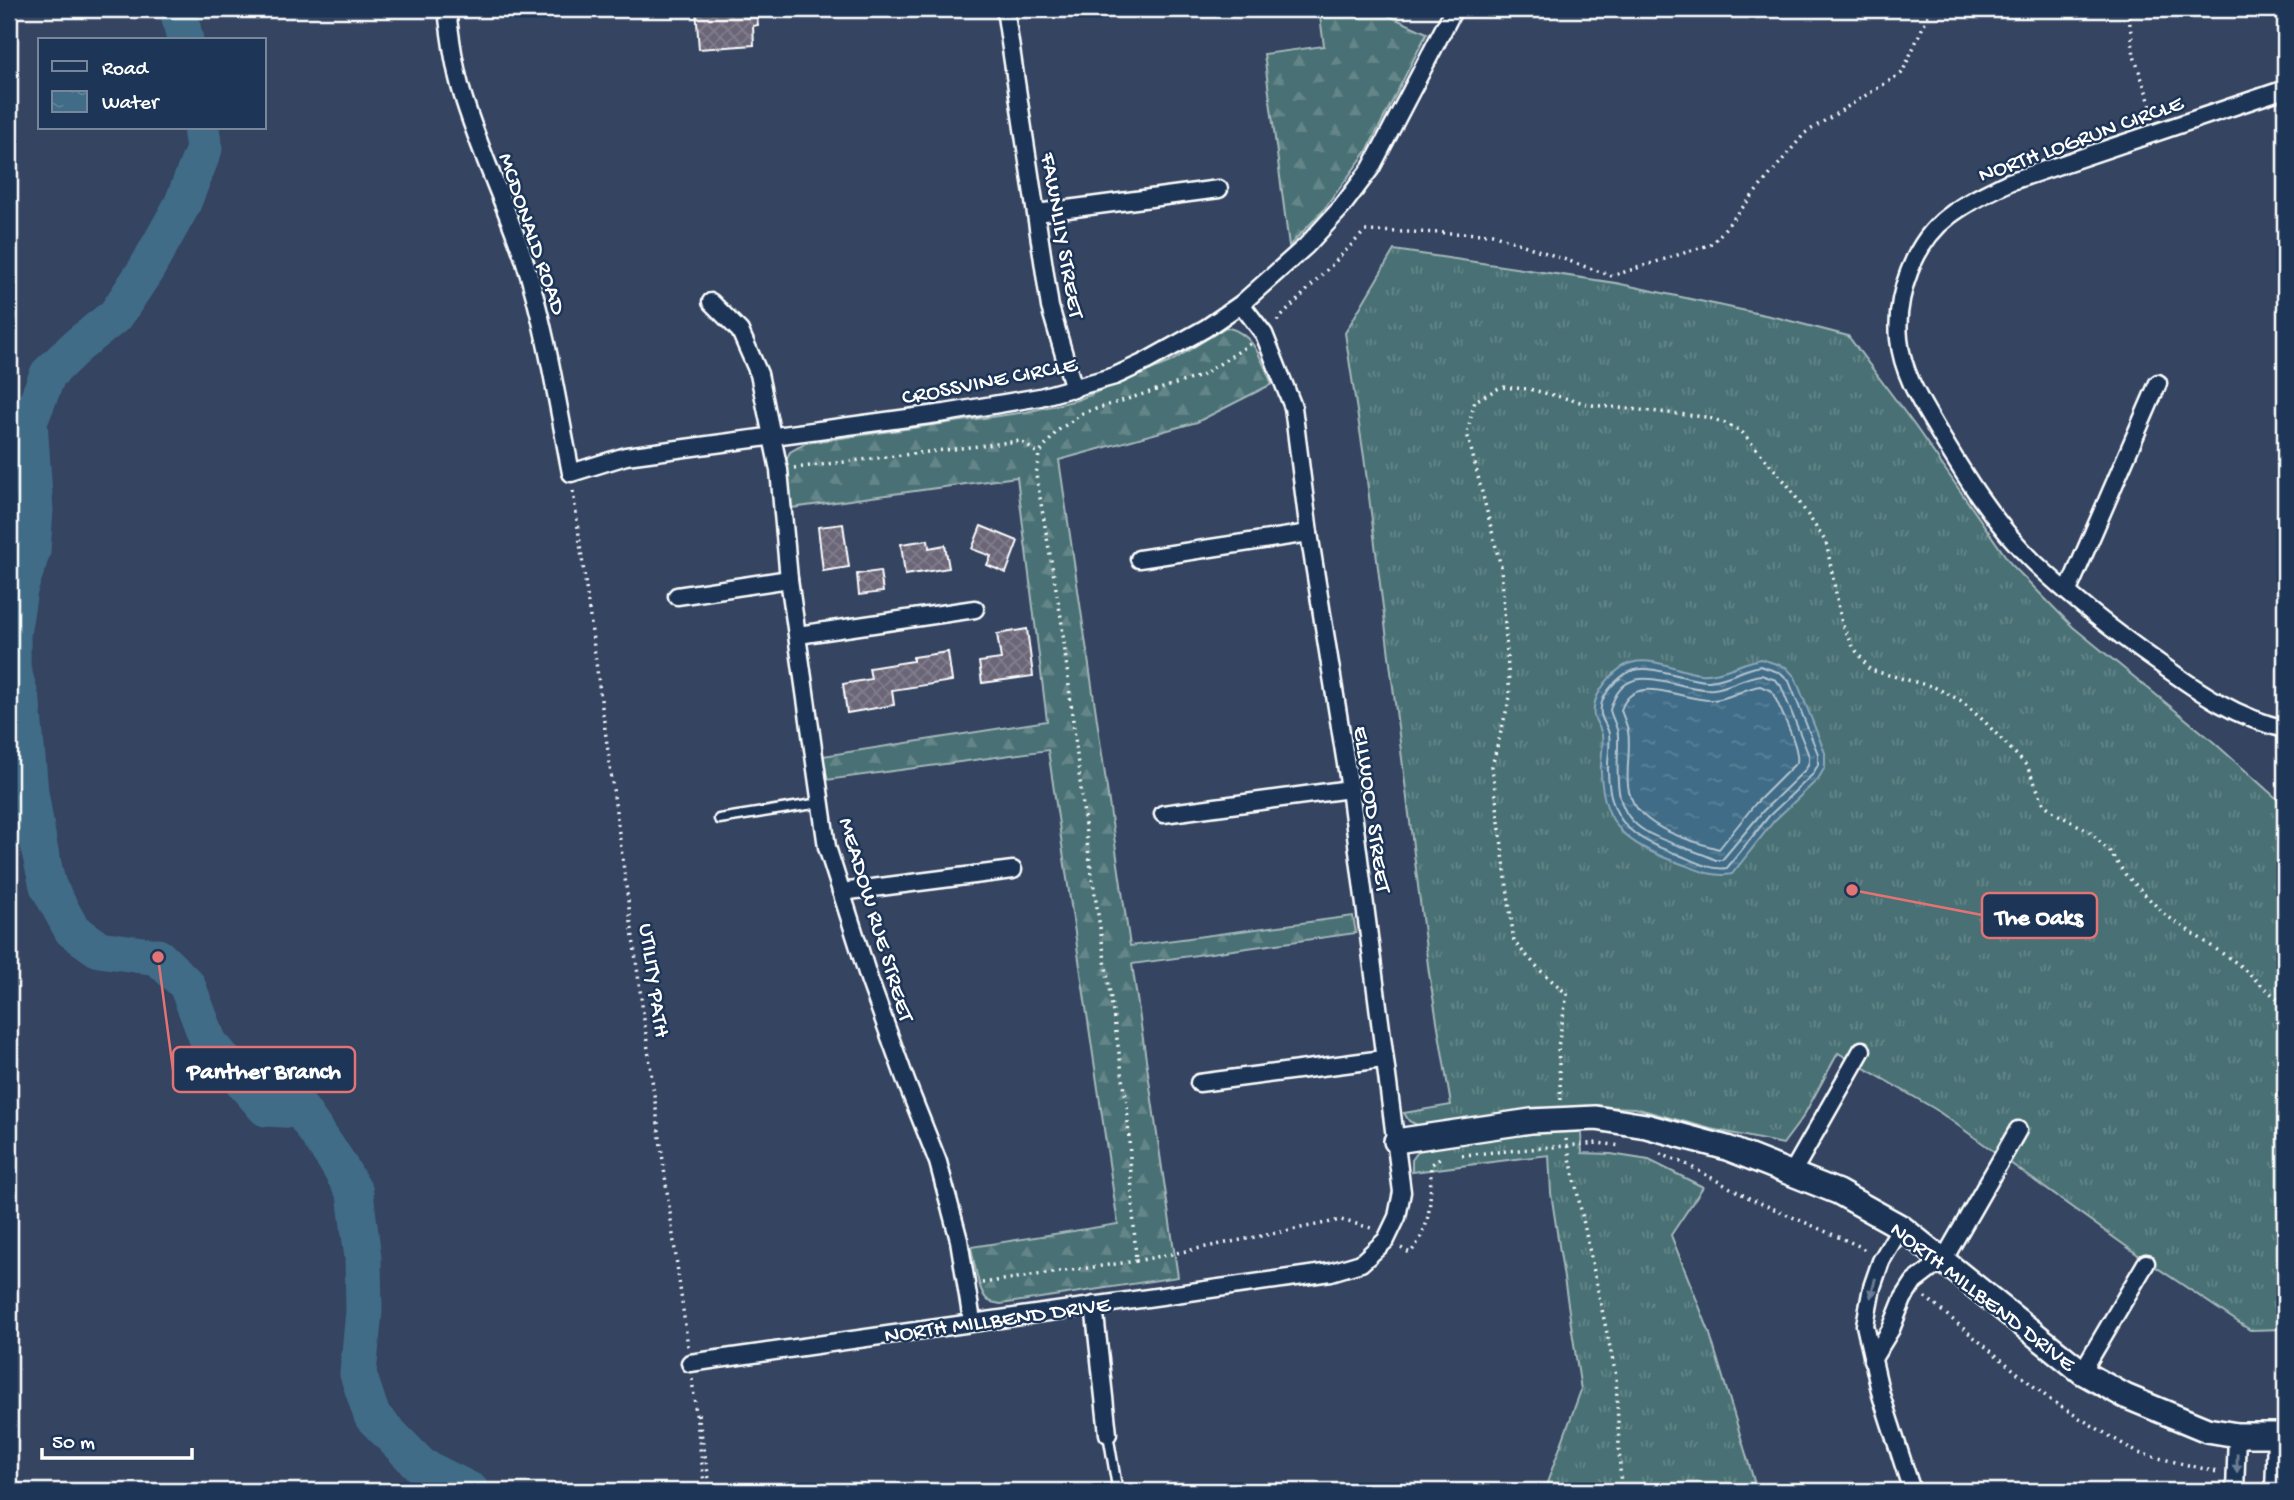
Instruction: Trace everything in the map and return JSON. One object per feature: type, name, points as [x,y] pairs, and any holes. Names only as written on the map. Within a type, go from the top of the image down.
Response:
[{"type":"street","name":"MCDONALD ROAD","points":[[447,9],[461,90],[478,142],[508,214],[534,295],[571,473]]},
{"type":"street","name":"FAWNLILY STREET","points":[[1005,9],[1050,307],[1074,389]]},
{"type":"street","name":"CROSSVINE CIRCLE","points":[[571,473],[626,456],[945,413],[1074,389],[1115,376],[1145,362],[1206,328],[1241,304],[1306,246],[1341,208],[1371,168],[1454,9]]},
{"type":"street","name":"NORTH LOGRUN CIRCLE","points":[[2285,89],[2009,182],[1973,199],[1941,224],[1927,239],[1914,262],[1899,309],[1899,340],[1907,374],[1921,402],[1976,492],[2034,562],[2111,629],[2213,700],[2246,718],[2285,729]]},
{"type":"street","points":[[1037,213],[1219,189]]},
{"type":"street","name":"MEADOW RUE STREET","points":[[711,302],[740,331],[760,374],[779,470],[789,579],[827,847],[906,1084],[938,1161],[959,1240],[972,1321]]},
{"type":"street","name":"ELLWOOD STREET","points":[[1241,304],[1264,334],[1293,407],[1350,789],[1402,1192],[1397,1217],[1386,1240],[1361,1263],[1305,1276]]},
{"type":"street","points":[[2068,591],[2158,383]]},
{"type":"street","points":[[1139,559],[1310,533]]},
{"type":"street","points":[[677,596],[789,579]]},
{"type":"street","points":[[799,635],[975,609]]},
{"type":"street","points":[[1163,814],[1350,789]]},
{"type":"street","points":[[841,892],[1013,870]]},
{"type":"street","points":[[1792,1173],[1862,1050]]},
{"type":"street","points":[[1199,1083],[1383,1059]]},
{"type":"street","name":"NORTH MILLBEND DRIVE","points":[[1396,1141],[1531,1121],[1596,1118],[1646,1126],[1727,1148],[1838,1192],[1901,1227],[2082,1372],[2125,1396],[2207,1430],[2237,1435],[2281,1436]]},
{"type":"street","points":[[1872,1360],[1914,1282],[1944,1259],[2018,1130]]},
{"type":"street","points":[[1901,1227],[1881,1261],[1872,1287],[1866,1325],[1881,1395],[1912,1491]]},
{"type":"street","points":[[2082,1372],[2146,1263]]},
{"type":"street","name":"NORTH MILLBEND DRIVE","points":[[690,1363],[1305,1276]]},
{"type":"street","points":[[1094,1305],[1108,1434]]},
{"type":"street","points":[[2236,1484],[2237,1435]]},
{"type":"street","points":[[2274,1491],[2281,1436]]},
{"type":"lane","points":[[719,819],[820,803]]},
{"type":"lane","points":[[1108,1434],[1117,1487]]},
{"type":"path","points":[[2128,9],[2133,56],[2160,132]]},
{"type":"path","points":[[1621,1491],[1616,1376],[1562,1119],[1558,1047],[1567,994],[1514,942],[1492,766],[1510,697],[1501,568],[1467,433],[1475,401],[1501,387],[1529,389],[1592,405],[1706,417],[1741,431],[1787,484],[1826,542],[1842,624],[1854,648],[1870,670],[1934,687],[1960,700],[2027,766],[2045,804],[2055,813],[2089,831],[2110,852],[2125,874],[2164,914],[2238,964],[2285,1006]]},
{"type":"path","points":[[779,470],[1020,442],[1039,454]]},
{"type":"path","name":"UTILITY PATH","points":[[571,473],[705,1491]]},
{"type":"path","points":[[1410,1254],[1421,1240],[1424,1230],[1430,1209],[1430,1165],[1439,1157],[1598,1143],[1634,1147]]},
{"type":"path","points":[[1659,1153],[1684,1163],[1751,1199],[1858,1246],[1881,1261]]},
{"type":"path","points":[[968,1285],[1136,1261]]},
{"type":"path","points":[[1914,1282],[1920,1293],[2053,1402],[2138,1453],[2236,1484]]},
{"type":"path","points":[[690,1363],[711,1491]]},
{"type":"green space","points":[[1319,9],[1374,9],[1427,33],[1367,151],[1322,212],[1289,246],[1264,54],[1324,46]]},
{"type":"green space","points":[[1394,250],[1616,283],[1779,318],[1848,336],[1915,426],[2011,564],[2073,627],[2209,738],[2285,806],[2285,1329],[2250,1330],[2141,1257],[1935,1109],[1838,1053],[1803,1117],[1783,1144],[1711,1129],[1635,1108],[1580,1106],[1582,1153],[1649,1160],[1703,1187],[1671,1235],[1709,1331],[1757,1491],[1544,1491],[1581,1390],[1551,1193],[1549,1155],[1412,1172],[1412,1160],[1420,1149],[1547,1131],[1417,1125],[1409,1121],[1404,1113],[1451,1105],[1429,973],[1364,457],[1345,333]]},
{"type":"green space","points":[[1226,327],[1244,335],[1256,349],[1272,384],[1197,422],[1059,460],[1130,946],[1353,916],[1356,933],[1132,964],[1178,1277],[994,1303],[982,1292],[971,1247],[1118,1224],[1048,750],[827,780],[823,756],[1047,721],[1017,477],[791,508],[785,463],[790,452],[806,443],[1026,412],[1077,400],[1170,362]]},
{"type":"water","points":[[1761,659],[1786,667],[1795,677],[1825,753],[1825,767],[1818,779],[1774,821],[1732,874],[1703,872],[1644,848],[1621,831],[1607,807],[1601,768],[1602,735],[1594,716],[1595,702],[1602,688],[1622,667],[1641,661],[1708,674]]},
{"type":"building","points":[[696,9],[756,9],[758,25],[753,26],[754,45],[699,49]]},
{"type":"building","points":[[843,524],[849,567],[823,571],[818,527]]},
{"type":"building","points":[[981,526],[1018,541],[1006,573],[987,565],[991,556],[972,549]]},
{"type":"building","points":[[928,540],[929,548],[945,545],[949,568],[905,575],[901,544]]},
{"type":"building","points":[[880,571],[883,592],[859,595],[857,574]]},
{"type":"building","points":[[1027,629],[1033,676],[982,683],[979,662],[1001,659],[997,634]]},
{"type":"building","points":[[948,652],[952,681],[892,690],[894,705],[847,713],[843,684],[871,679],[869,668]]},
{"type":"waterway","points":[[178,9],[185,38]]},
{"type":"waterway","points":[[201,130],[204,149],[182,205],[147,268],[116,315],[77,346],[48,374],[29,422],[35,510],[32,551],[19,590],[12,634],[12,667],[22,703],[30,792],[39,847],[48,886],[72,930],[99,949],[158,957],[187,985],[209,1043],[266,1108],[301,1110],[335,1159],[355,1193],[363,1258],[364,1311],[358,1374],[372,1416],[421,1466],[471,1491]]},
{"type":"place","name":"The Oaks","points":[[1852,890]]},
{"type":"place","name":"Panther Branch","points":[[158,957]]}]
